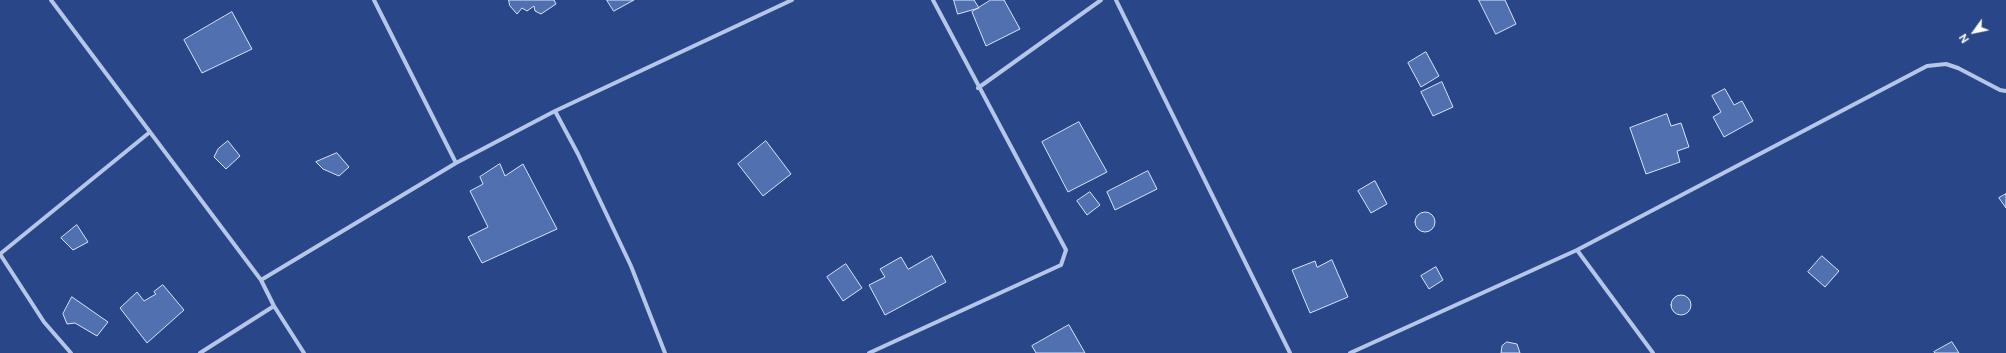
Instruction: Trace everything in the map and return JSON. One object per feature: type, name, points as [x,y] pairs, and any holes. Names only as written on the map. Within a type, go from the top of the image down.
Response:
[{"type":"street","points":[[52,0],[261,280],[274,306],[304,353]]},
{"type":"street","points":[[374,0],[456,163]]},
{"type":"street","points":[[261,280],[456,163],[555,111],[792,0]]},
{"type":"street","points":[[869,353],[1061,265],[1065,259],[1066,250],[978,88],[933,0]]},
{"type":"street","points":[[978,88],[1101,0]]},
{"type":"street","points":[[1116,0],[1290,353]]},
{"type":"street","points":[[1350,353],[1577,250],[1928,66],[1946,64],[1958,68],[2000,90],[2006,91]]},
{"type":"street","points":[[555,111],[578,154],[631,266],[665,353]]},
{"type":"street","points":[[71,353],[44,322],[0,254],[150,132]]},
{"type":"street","points":[[1577,250],[1653,353]]},
{"type":"street","points":[[200,353],[274,306]]},
{"type":"building","points":[[509,0],[554,0],[556,4],[541,14],[535,11],[534,6],[527,11],[522,8],[517,14],[510,6]]},
{"type":"building","points":[[607,0],[634,0],[614,11]]},
{"type":"building","points":[[954,0],[974,0],[979,8],[958,14]]},
{"type":"building","points":[[991,0],[1004,0],[1020,29],[986,46],[972,12]]},
{"type":"building","points":[[1479,0],[1505,0],[1516,24],[1496,34]]},
{"type":"building","points":[[232,12],[252,49],[202,73],[184,40]]},
{"type":"building","points":[[1426,52],[1439,76],[1421,87],[1408,63]]},
{"type":"building","points":[[1442,82],[1453,107],[1433,116],[1421,92]]},
{"type":"building","points":[[1725,89],[1734,105],[1742,101],[1753,121],[1724,137],[1713,117],[1721,112],[1712,96]]},
{"type":"building","points":[[1667,114],[1671,126],[1681,123],[1689,147],[1677,151],[1680,162],[1646,174],[1630,128]]},
{"type":"building","points":[[1079,122],[1107,172],[1068,192],[1042,142]]},
{"type":"building","points":[[228,141],[240,156],[226,169],[214,157],[218,149]]},
{"type":"building","points":[[766,141],[791,174],[763,196],[738,164]]},
{"type":"building","points":[[337,153],[349,167],[339,176],[323,169],[316,162]]},
{"type":"building","points":[[500,164],[505,176],[523,164],[557,229],[482,263],[468,237],[488,227],[470,191],[483,184],[480,177]]},
{"type":"building","points":[[1148,171],[1157,189],[1115,210],[1107,192]]},
{"type":"building","points":[[1375,181],[1387,204],[1371,213],[1358,191]]},
{"type":"building","points":[[1090,192],[1100,205],[1087,215],[1077,201]]},
{"type":"building","points":[[2006,194],[2006,208],[1999,198]]},
{"type":"building","points":[[1421,212],[1429,212],[1435,218],[1435,226],[1429,232],[1421,232],[1415,226],[1415,218]]},
{"type":"building","points":[[77,225],[88,242],[73,250],[61,238]]},
{"type":"building","points":[[932,256],[946,282],[885,315],[869,285],[885,277],[880,269],[901,257],[908,269]]},
{"type":"building","points":[[1822,256],[1839,271],[1825,287],[1808,272]]},
{"type":"building","points":[[1332,260],[1348,297],[1310,313],[1292,270],[1315,261],[1317,267]]},
{"type":"building","points":[[846,264],[862,288],[843,301],[827,277]]},
{"type":"building","points":[[1436,267],[1443,280],[1429,289],[1421,276]]},
{"type":"building","points":[[163,285],[184,310],[147,343],[120,308],[137,292],[144,301],[156,294],[154,292]]},
{"type":"building","points":[[1681,295],[1688,298],[1691,305],[1688,312],[1681,315],[1674,312],[1671,305],[1674,298]]},
{"type":"building","points":[[72,297],[108,322],[97,336],[75,323],[67,324],[63,314]]},
{"type":"building","points":[[1069,325],[1085,353],[1036,353],[1032,346]]},
{"type":"building","points":[[1507,342],[1517,344],[1520,353],[1501,353],[1502,346]]},
{"type":"building","points":[[1952,342],[1959,353],[1934,352]]}]
